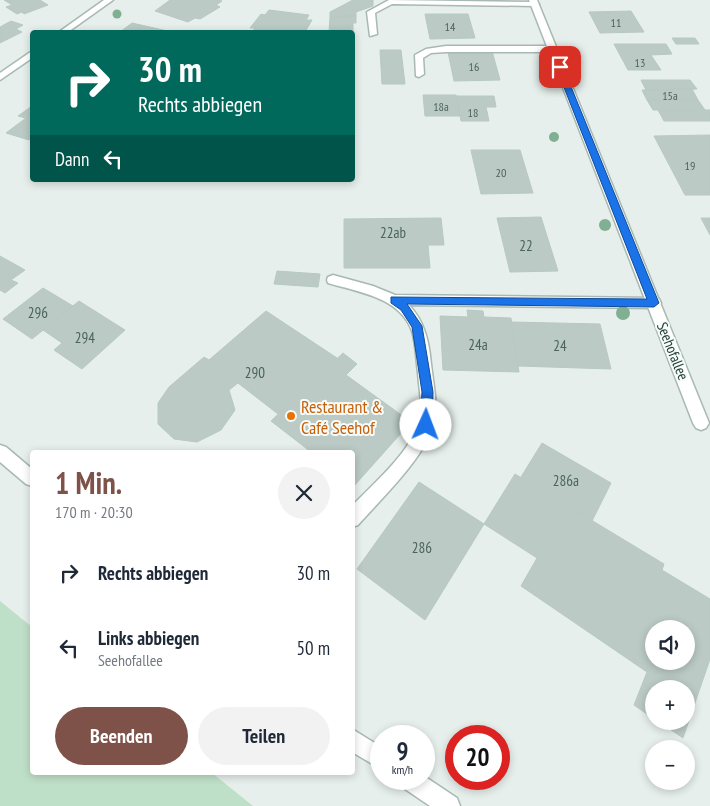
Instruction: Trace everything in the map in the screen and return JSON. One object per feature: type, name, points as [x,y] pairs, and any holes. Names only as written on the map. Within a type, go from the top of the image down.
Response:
[{"type":"street","points":[[66,30],[109,0]]},
{"type":"street","points":[[372,34],[371,12],[391,2],[534,2]]},
{"type":"street","name":"Seehofallee","points":[[534,2],[701,423]]},
{"type":"street","points":[[419,74],[418,57],[429,51],[446,49],[552,49]]},
{"type":"street","points":[[0,77],[30,55]]},
{"type":"street","points":[[333,280],[394,300],[405,307],[417,326],[427,392],[426,425],[411,450],[355,516]]},
{"type":"street","points":[[394,300],[654,303]]},
{"type":"street","points":[[0,452],[30,477]]},
{"type":"street","points":[[355,741],[370,751]]},
{"type":"street","points":[[426,790],[449,806]]},
{"type":"green space","points":[[0,601],[30,625],[30,775],[214,775],[253,806],[0,806]]},
{"type":"building","points":[[4,0],[40,0],[48,5],[24,14],[22,12],[17,14],[6,7],[12,5]]},
{"type":"building","points":[[170,0],[222,1],[216,5],[220,7],[200,19],[195,18],[188,22],[155,11]]},
{"type":"building","points":[[353,0],[373,0],[373,6],[356,12],[356,16],[330,17],[330,12]]},
{"type":"building","points":[[269,10],[309,15],[306,20],[312,20],[306,30],[254,30],[255,28],[250,28],[261,14],[265,15]]},
{"type":"building","points":[[631,11],[644,32],[600,33],[589,12]]},
{"type":"building","points":[[425,14],[468,14],[475,38],[430,39]]},
{"type":"building","points":[[356,16],[356,23],[353,23],[353,30],[329,30],[330,17]]},
{"type":"building","points":[[11,21],[23,25],[16,29],[22,32],[0,43],[0,27]]},
{"type":"building","points":[[132,23],[163,30],[123,30]]},
{"type":"building","points":[[672,38],[695,38],[699,44],[676,44]]},
{"type":"building","points":[[614,44],[666,44],[672,54],[651,55],[661,70],[628,70]]},
{"type":"building","points":[[380,50],[401,50],[405,84],[382,84]]},
{"type":"building","points":[[492,51],[500,80],[454,81],[448,52]]},
{"type":"building","points":[[641,80],[690,80],[697,89],[646,90]]},
{"type":"building","points":[[692,89],[698,100],[647,100],[642,90]]},
{"type":"building","points":[[423,95],[456,95],[460,116],[425,116]]},
{"type":"building","points":[[456,96],[494,96],[496,107],[486,107],[489,121],[461,121]]},
{"type":"building","points":[[647,100],[698,100],[705,110],[653,110]]},
{"type":"building","points":[[30,107],[29,140],[6,133],[26,118],[18,116]]},
{"type":"building","points":[[658,110],[710,110],[710,121],[664,121]]},
{"type":"building","points":[[710,135],[710,195],[685,195],[654,136]]},
{"type":"building","points":[[471,150],[520,150],[533,193],[481,194]]},
{"type":"building","points":[[541,217],[558,271],[510,272],[497,218]]},
{"type":"building","points":[[441,218],[444,245],[428,245],[430,268],[344,268],[344,219]]},
{"type":"building","points":[[701,218],[710,218],[710,235]]},
{"type":"building","points":[[0,256],[25,270],[11,280],[18,283],[5,293],[0,290]]},
{"type":"building","points":[[277,271],[320,274],[318,287],[274,284]]},
{"type":"building","points":[[43,288],[73,306],[32,339],[3,319]]},
{"type":"building","points":[[79,301],[125,330],[82,369],[54,350],[62,343],[43,330]]},
{"type":"building","points":[[467,310],[483,311],[484,317],[511,318],[519,372],[443,370],[440,316],[468,317]]},
{"type":"building","points":[[266,311],[337,358],[278,414],[238,383],[229,390],[235,410],[221,430],[197,442],[174,439],[158,424],[158,403],[169,387],[204,357],[209,360]]},
{"type":"building","points":[[511,322],[600,324],[611,369],[518,366]]},
{"type":"building","points":[[343,353],[357,364],[346,375],[411,422],[355,485],[355,450],[308,450],[271,421]]},
{"type":"building","points":[[542,443],[611,483],[592,521],[521,477]]},
{"type":"building","points":[[515,474],[664,564],[662,570],[710,599],[710,659],[695,703],[695,680],[645,680],[645,713],[634,705],[647,672],[521,586],[537,558],[484,524]]},
{"type":"building","points":[[419,482],[484,524],[425,620],[357,569]]},
{"type":"building","points":[[671,730],[686,730],[683,738]]},
{"type":"place","name":"Restaurant & Café Seehof","points":[[291,416]]},
{"type":"route","points":[[426,425],[427,392],[417,326],[405,307],[394,300],[654,303],[560,67]]}]
